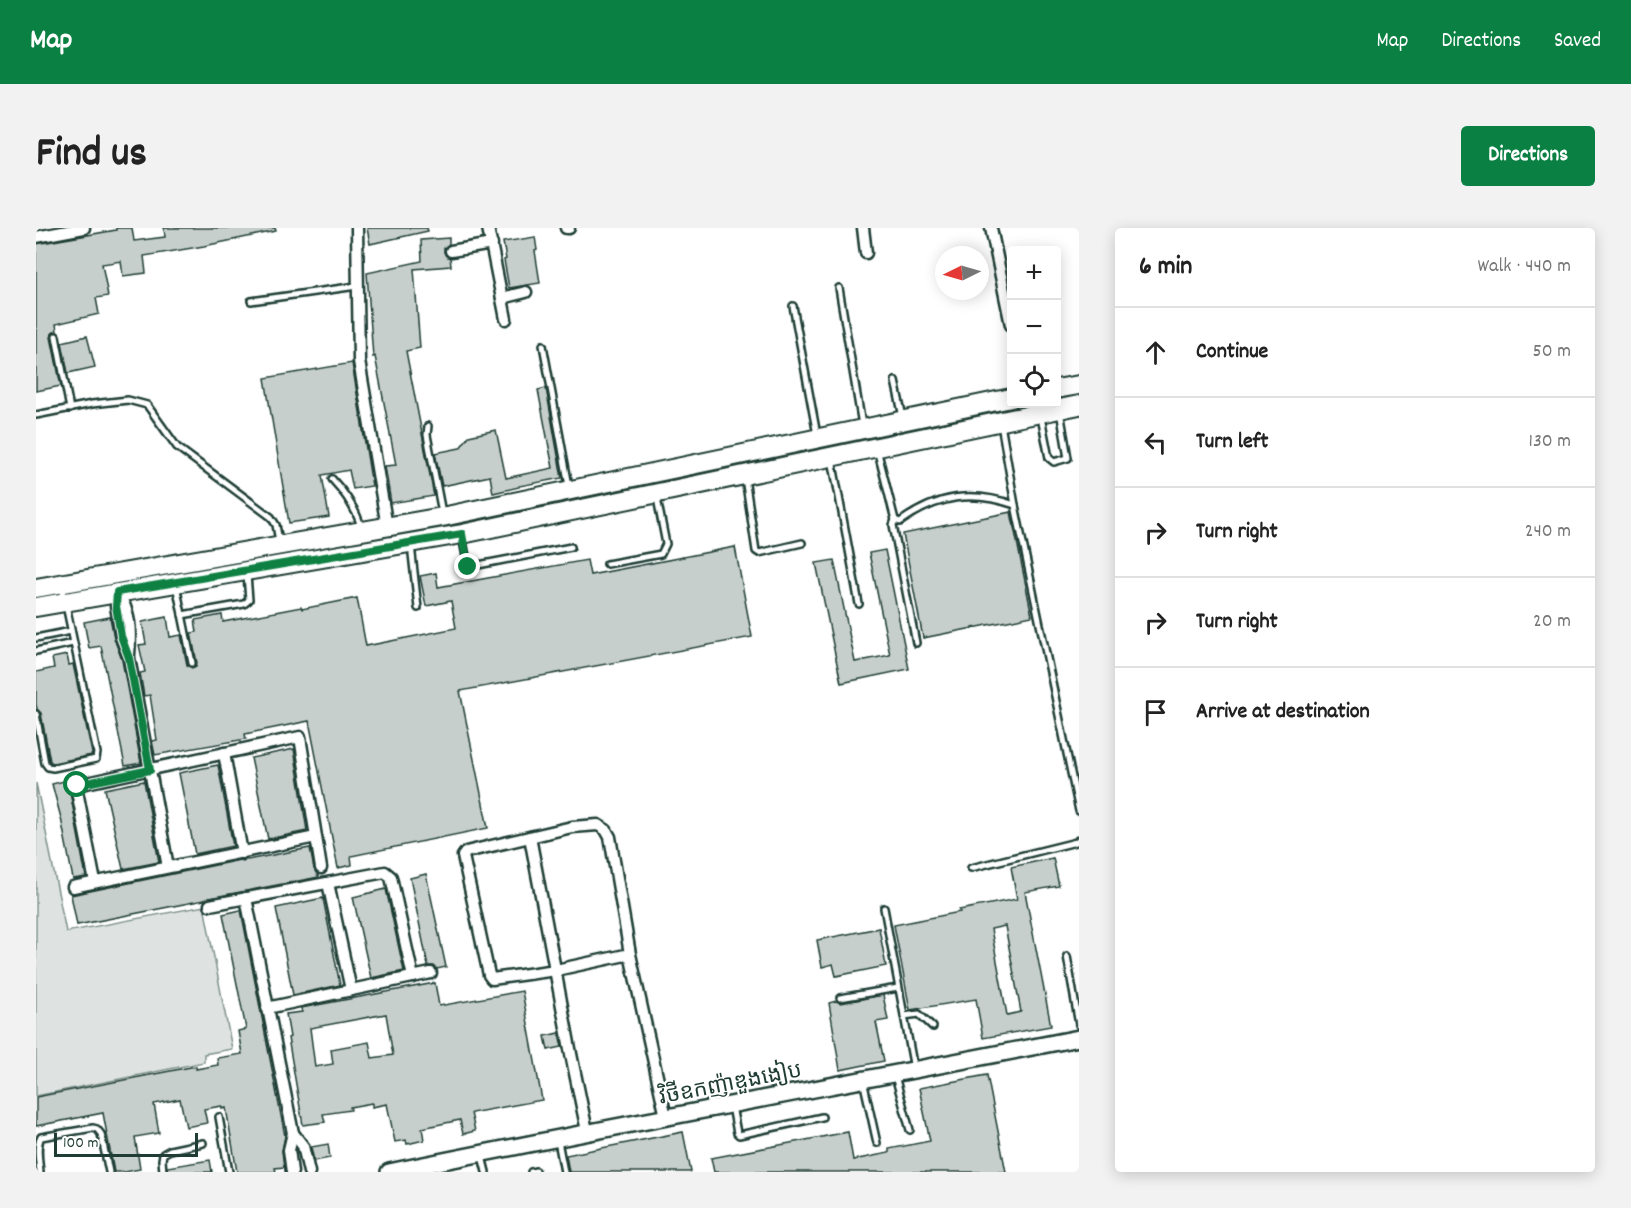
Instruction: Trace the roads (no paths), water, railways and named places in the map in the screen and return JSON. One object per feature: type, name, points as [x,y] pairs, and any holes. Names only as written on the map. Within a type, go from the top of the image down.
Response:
[{"type":"main road","points":[[1061,388],[1079,385]]},
{"type":"main road","points":[[36,588],[442,517],[1007,399]]},
{"type":"main road","points":[[36,607],[462,534],[1079,405]]},
{"type":"street","points":[[36,237],[84,228]]},
{"type":"street","points":[[357,228],[358,361],[387,527]]},
{"type":"street","points":[[488,228],[506,318]]},
{"type":"street","points":[[863,228],[866,253]]},
{"type":"street","points":[[991,228],[1007,306]]},
{"type":"street","points":[[451,251],[492,244]]},
{"type":"street","points":[[502,298],[526,292]]},
{"type":"street","points":[[114,574],[121,636],[129,658],[168,867]]},
{"type":"street","points":[[95,882],[77,785],[300,737],[321,868]]},
{"type":"street","points":[[224,753],[242,852]]},
{"type":"street","points":[[630,954],[556,970],[492,979],[489,975],[463,856],[466,852],[572,827],[598,825],[606,830],[610,837],[630,954],[666,1117]]},
{"type":"street","points":[[73,887],[316,837]]},
{"type":"street","points":[[530,837],[587,1131]]},
{"type":"street","points":[[210,905],[385,872],[391,876],[413,977]]},
{"type":"street","points":[[328,883],[351,990]]},
{"type":"street","points":[[246,898],[293,1133],[289,1150],[292,1172]]},
{"type":"street","points":[[267,1008],[431,974]]},
{"type":"street","name":"វិថីឧកញ៉ាឌួងងៀប","points":[[389,1172],[587,1131],[732,1106],[1079,1038]]},
{"type":"street","points":[[293,1133],[303,1146],[309,1172]]},
{"type":"lane","points":[[251,301],[357,286]]},
{"type":"lane","points":[[839,288],[863,430]]},
{"type":"lane","points":[[793,306],[818,439]]},
{"type":"lane","points":[[56,336],[70,408]]},
{"type":"lane","points":[[543,345],[570,491]]},
{"type":"lane","points":[[895,381],[904,421]]},
{"type":"lane","points":[[36,415],[92,404],[128,400],[147,405],[177,447],[271,517],[276,525],[279,546]]},
{"type":"lane","points":[[1040,413],[1049,459],[1054,462],[1068,458],[1059,409]]},
{"type":"lane","points":[[1000,421],[1015,505],[1079,811]]},
{"type":"lane","points":[[428,426],[427,435],[442,517]]},
{"type":"lane","points":[[877,447],[895,520],[893,525],[916,644]]},
{"type":"lane","points":[[832,457],[859,604]]},
{"type":"lane","points":[[745,475],[756,551],[759,553],[802,543]]},
{"type":"lane","points":[[332,479],[352,505],[362,532]]},
{"type":"lane","points":[[607,564],[661,554],[666,544],[656,493]]},
{"type":"lane","points":[[895,520],[900,522],[930,504],[947,498],[982,496],[1015,505]]},
{"type":"lane","points":[[462,534],[468,567],[571,547]]},
{"type":"lane","points":[[411,543],[418,608]]},
{"type":"lane","points":[[182,615],[244,604],[249,600],[247,570]]},
{"type":"lane","points":[[36,714],[45,762],[48,767],[53,768],[96,759],[61,583]]},
{"type":"lane","points":[[176,583],[192,663]]},
{"type":"lane","points":[[36,638],[70,631]]},
{"type":"lane","points":[[36,651],[73,643]]},
{"type":"lane","points":[[971,868],[1077,842],[1079,839]]},
{"type":"lane","points":[[884,908],[914,1070]]},
{"type":"lane","points":[[1067,956],[1079,1025]]},
{"type":"lane","points":[[840,998],[898,988]]},
{"type":"lane","points":[[904,1016],[919,1014],[933,1027]]},
{"type":"lane","points":[[895,1074],[910,1130]]},
{"type":"lane","points":[[863,1080],[877,1143]]},
{"type":"lane","points":[[732,1106],[739,1134],[822,1117]]},
{"type":"lane","points":[[219,1117],[229,1172]]},
{"type":"lane","points":[[40,1172],[37,1147],[41,1137],[93,1128],[101,1134],[110,1172]]},
{"type":"lane","points":[[557,1138],[564,1172]]},
{"type":"lane","points":[[163,1172],[163,1154],[170,1150],[202,1143]]},
{"type":"lane","points":[[482,1153],[486,1172]]}]
